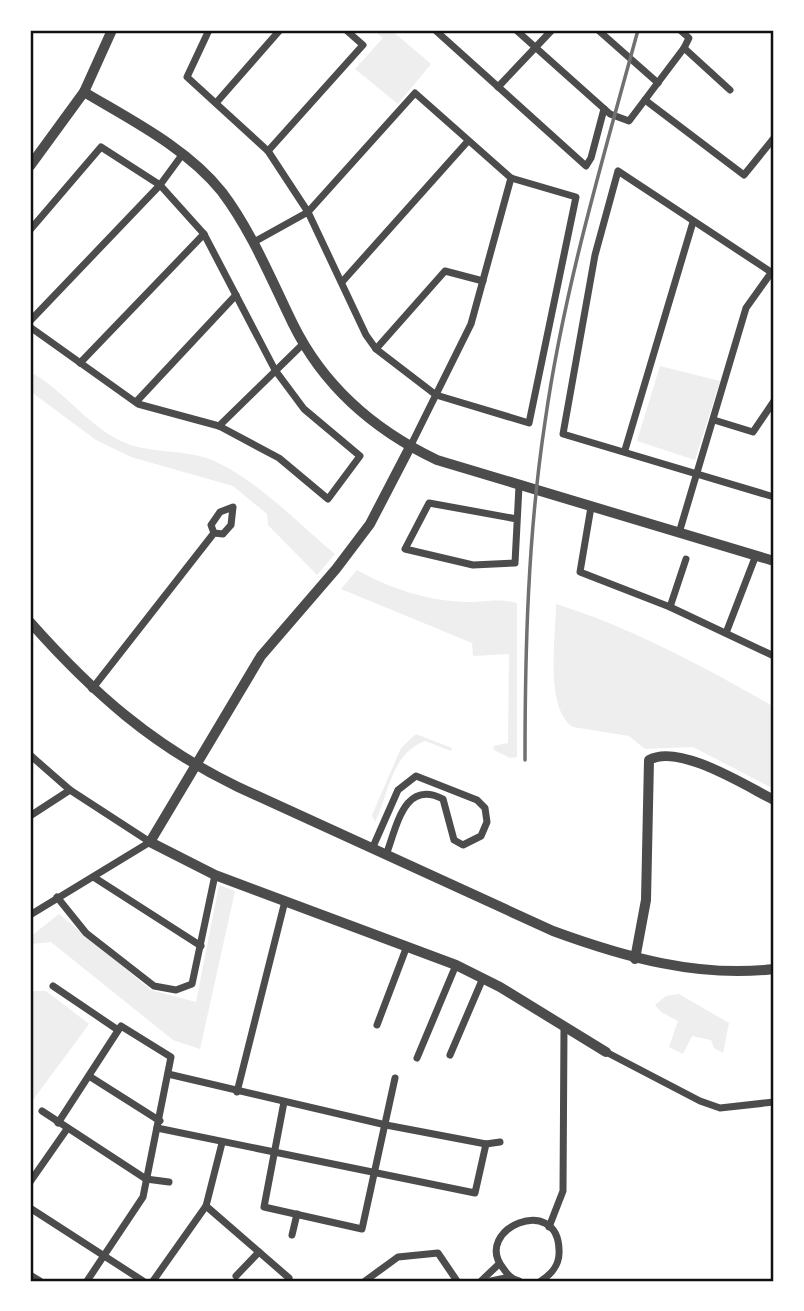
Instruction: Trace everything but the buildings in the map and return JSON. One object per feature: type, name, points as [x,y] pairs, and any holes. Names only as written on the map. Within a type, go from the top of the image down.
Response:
[{"type":"street","points":[[30,166],[84,92],[112,30]]},
{"type":"street","points":[[209,30],[187,77],[268,151],[308,212],[366,335],[376,349],[436,396],[529,423],[576,197],[510,178],[415,93],[308,212],[254,242]]},
{"type":"street","points":[[216,103],[280,30]]},
{"type":"street","points":[[268,151],[363,45],[346,30]]},
{"type":"street","points":[[435,30],[586,166],[591,158],[604,109]]},
{"type":"street","points":[[516,30],[604,109],[629,121],[684,48],[689,38],[680,30]]},
{"type":"street","points":[[498,87],[552,30]]},
{"type":"street","points":[[598,30],[658,83]]},
{"type":"street","points":[[684,48],[730,90]]},
{"type":"street","points":[[84,92],[152,132],[221,191],[254,242],[304,342],[342,396],[391,436],[437,460],[774,561]]},
{"type":"street","points":[[645,100],[744,175],[774,138]]},
{"type":"street","points":[[342,282],[468,141]]},
{"type":"street","points":[[30,230],[101,147],[160,185],[204,234],[275,370],[304,409],[360,456],[328,499],[279,458],[219,426],[136,402],[30,327]]},
{"type":"street","points":[[30,321],[160,185],[182,155]]},
{"type":"street","points":[[679,533],[697,475],[714,420],[746,308],[773,274],[618,171],[595,255],[563,434],[625,450],[697,475],[774,497]]},
{"type":"street","points":[[30,915],[57,897],[95,878],[150,842],[261,656],[337,569],[370,524],[471,324],[510,178]]},
{"type":"street","points":[[625,450],[693,222]]},
{"type":"street","points":[[80,363],[204,234]]},
{"type":"street","points":[[376,349],[445,271],[483,281]]},
{"type":"street","points":[[136,402],[236,295]]},
{"type":"street","points":[[219,426],[304,342]]},
{"type":"street","points":[[714,420],[752,432],[774,401]]},
{"type":"street","points":[[517,519],[429,503],[405,549],[473,565],[515,563],[519,486]]},
{"type":"street","points":[[591,507],[580,572],[670,607],[774,656]]},
{"type":"street","points":[[92,689],[214,533]]},
{"type":"street","points":[[726,633],[755,555]]},
{"type":"street","points":[[670,607],[686,559]]},
{"type":"street","points":[[30,622],[92,689],[135,726],[194,766],[553,931],[635,959],[738,971],[774,969]]},
{"type":"street","points":[[30,755],[70,790],[150,842],[215,875],[456,965],[483,978],[606,1052],[700,1101],[720,1108],[774,1102]]},
{"type":"street","points":[[635,959],[646,900],[649,760],[654,757],[687,758],[774,800]]},
{"type":"street","points":[[372,849],[398,790],[416,776],[477,800],[485,808],[487,822],[481,836],[463,845],[454,839],[450,831],[443,799],[430,792],[420,792],[411,798],[404,810],[386,855]]},
{"type":"street","points":[[30,816],[70,790]]},
{"type":"street","points":[[57,897],[86,933],[154,986],[176,990],[192,984],[215,875]]},
{"type":"street","points":[[95,878],[201,946]]},
{"type":"street","points":[[237,1092],[285,901]]},
{"type":"street","points":[[377,1025],[407,946]]},
{"type":"street","points":[[417,1058],[456,965]]},
{"type":"street","points":[[450,1055],[483,978]]},
{"type":"street","points":[[53,986],[118,1030]]},
{"type":"street","points":[[58,1123],[121,1026],[171,1057],[143,1197],[87,1281]]},
{"type":"street","points":[[549,1227],[563,1191],[564,1028]]},
{"type":"street","points":[[168,1074],[386,1125],[486,1144],[500,1142]]},
{"type":"street","points":[[89,1076],[159,1124],[222,1143],[475,1193],[486,1144]]},
{"type":"street","points":[[284,1102],[264,1207],[362,1229],[395,1078]]},
{"type":"street","points":[[42,1111],[146,1179],[169,1182]]},
{"type":"street","points":[[30,1182],[67,1129]]},
{"type":"street","points":[[153,1281],[206,1206],[222,1143]]},
{"type":"street","points":[[206,1206],[289,1278]]},
{"type":"street","points":[[30,1208],[143,1281]]},
{"type":"street","points":[[292,1235],[297,1214]]},
{"type":"street","points":[[519,1281],[510,1277],[499,1264],[496,1252],[500,1241],[514,1223],[531,1219],[549,1227],[557,1235],[559,1262],[551,1275],[541,1281]]},
{"type":"street","points":[[236,1276],[259,1252]]},
{"type":"street","points":[[365,1281],[398,1257],[438,1253],[457,1281]]},
{"type":"street","points":[[481,1281],[499,1264]]},
{"type":"street","points":[[30,1275],[40,1281]]},
{"type":"street","points":[[491,1281],[510,1277]]},
{"type":"shaded area","points":[[373,30],[391,30],[431,64],[398,104],[355,69],[383,38]]},
{"type":"shaded area","points":[[660,366],[720,381],[695,460],[637,441]]},
{"type":"shaded area","points":[[30,372],[53,387],[95,425],[119,440],[142,448],[201,456],[228,468],[260,490],[335,554],[317,575],[268,525],[267,514],[233,486],[131,457],[96,440],[30,391]]},
{"type":"shaded area","points":[[357,570],[382,583],[425,597],[468,602],[498,600],[517,603],[517,757],[510,758],[494,750],[493,746],[508,743],[509,654],[473,656],[472,643],[341,589]]},
{"type":"shaded area","points":[[556,604],[611,624],[668,650],[774,707],[774,789],[693,747],[645,749],[629,736],[573,727],[564,718],[555,688]]},
{"type":"shaded area","points":[[416,734],[452,748],[451,751],[425,741],[413,747],[392,776],[375,822],[372,815],[401,748]]},
{"type":"shaded area","points":[[219,885],[235,891],[200,1049],[173,1040],[51,942],[32,944],[30,937],[59,914],[151,990],[196,1002]]},
{"type":"shaded area","points":[[30,991],[46,991],[89,1024],[30,1104]]},
{"type":"shaded area","points":[[679,994],[729,1023],[723,1053],[714,1048],[711,1040],[692,1036],[683,1054],[669,1047],[678,1021],[661,1012],[655,1005],[666,996]]},
{"type":"railway","points":[[525,760],[529,591],[545,422],[574,273],[638,30]]}]
